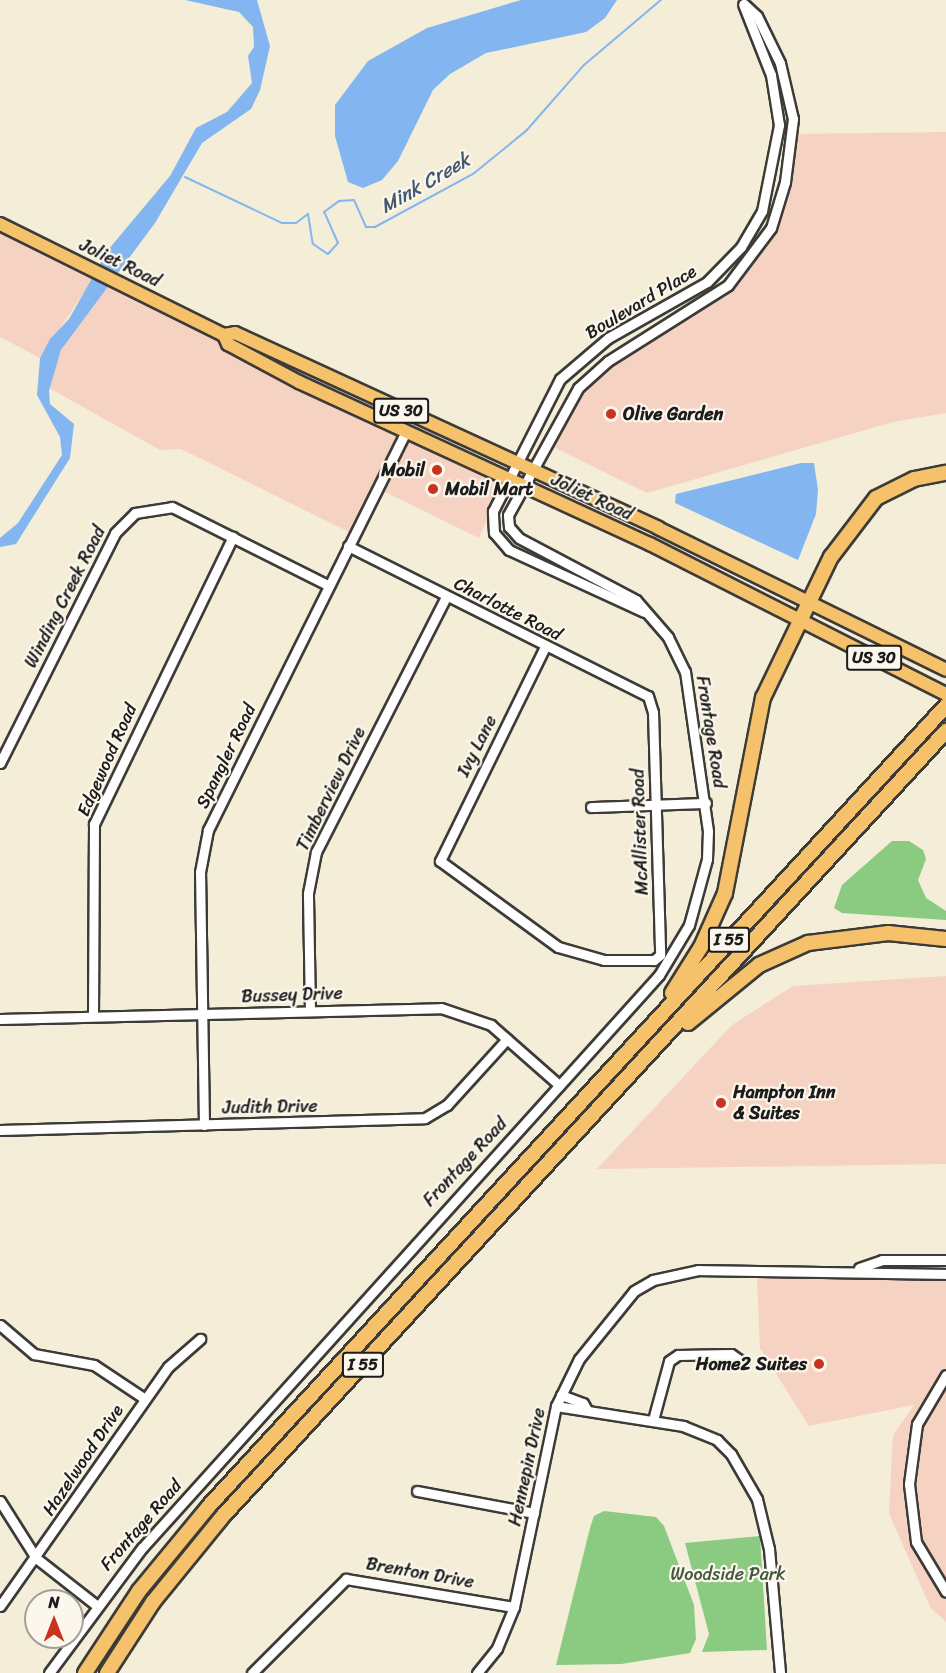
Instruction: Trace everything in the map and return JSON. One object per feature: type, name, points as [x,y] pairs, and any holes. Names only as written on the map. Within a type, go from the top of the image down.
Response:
[{"type":"highway","points":[[652,1024],[701,947],[725,893],[755,725],[831,557],[861,511],[893,488],[946,473]]},
{"type":"highway","name":"I 55","points":[[85,1673],[139,1591],[209,1506],[946,706]]},
{"type":"highway","name":"I 55","points":[[107,1673],[153,1602],[222,1517],[946,731]]},
{"type":"highway","points":[[635,1070],[729,987],[784,952],[847,935],[946,939]]},
{"type":"main road","name":"Joliet Road","points":[[0,224],[224,335],[235,333],[811,603],[946,670]]},
{"type":"main road","name":"Joliet Road","points":[[224,335],[228,344],[290,377],[522,485],[946,694]]},
{"type":"street","name":"Boulevard Place","points":[[514,464],[560,379],[581,358],[686,297],[741,247],[762,211],[777,145],[771,75],[742,2]]},
{"type":"street","name":"Boulevard Place","points":[[530,471],[567,403],[590,375],[706,302],[748,263],[777,213],[792,148],[793,119],[780,63],[757,16],[742,2]]},
{"type":"street","points":[[777,145],[792,148]]},
{"type":"street","name":"Spangler Road","points":[[204,1125],[200,872],[208,830],[405,432]]},
{"type":"street","name":"Frontage Road","points":[[514,464],[493,511],[500,542],[644,612]]},
{"type":"street","name":"Frontage Road","points":[[49,1673],[96,1605],[676,952],[701,891],[707,859],[706,802],[685,672],[668,637],[636,600],[519,538],[509,527],[508,515],[530,471]]},
{"type":"street","name":"Winding Creek Road","points":[[0,763],[124,521],[147,507],[172,507],[328,585]]},
{"type":"street","name":"Edgewood Road","points":[[93,1016],[94,824],[233,537]]},
{"type":"street","name":"Charlotte Road","points":[[348,546],[651,702]]},
{"type":"street","name":"Timberview Drive","points":[[310,1011],[308,893],[316,852],[446,597]]},
{"type":"street","name":"Ivy Lane","points":[[545,647],[440,861],[558,947],[604,960],[654,960]]},
{"type":"street","name":"McAllister Road","points":[[651,702],[660,955],[654,960]]},
{"type":"street","points":[[591,807],[706,802]]},
{"type":"street","name":"Bussey Drive","points":[[0,1019],[441,1008],[491,1025],[559,1085]]},
{"type":"street","name":"Judith Drive","points":[[0,1130],[425,1118],[447,1105],[507,1039]]},
{"type":"street","points":[[857,1269],[882,1260],[946,1260]]},
{"type":"street","points":[[857,1269],[946,1274]]},
{"type":"street","name":"Hennepin Drive","points":[[477,1673],[497,1648],[514,1607],[556,1406],[616,1308],[653,1280],[698,1270],[857,1269]]},
{"type":"street","points":[[0,1325],[33,1354],[94,1365],[145,1399]]},
{"type":"street","name":"Hazelwood Drive","points":[[0,1606],[36,1558],[168,1367],[201,1339]]},
{"type":"street","points":[[653,1420],[669,1361],[678,1355],[731,1354],[744,1363]]},
{"type":"street","points":[[946,1375],[917,1424],[909,1484],[916,1542],[946,1592]]},
{"type":"street","points":[[561,1395],[583,1402],[586,1410]]},
{"type":"street","points":[[556,1406],[653,1420],[717,1440],[748,1477],[769,1549],[780,1673]]},
{"type":"street","points":[[417,1491],[534,1513]]},
{"type":"street","points":[[0,1501],[36,1558],[96,1605]]},
{"type":"street","name":"Brenton Drive","points":[[252,1673],[346,1579],[514,1607]]},
{"type":"shaded area","points":[[946,132],[946,413],[893,422],[647,493],[549,445],[578,395],[600,373],[704,308],[763,250],[779,218],[796,134]]},
{"type":"shaded area","points":[[0,232],[93,279],[40,358],[0,337]]},
{"type":"shaded area","points":[[109,284],[404,424],[351,533],[181,449],[160,450],[49,388],[61,350]]},
{"type":"shaded area","points":[[413,432],[506,477],[479,538],[383,491]]},
{"type":"shaded area","points":[[946,976],[946,1164],[597,1169],[732,1025],[793,986]]},
{"type":"shaded area","points":[[946,1276],[946,1622],[930,1607],[889,1513],[893,1435],[914,1405],[809,1426],[760,1348],[757,1278]]},
{"type":"green space","points":[[892,841],[909,841],[923,850],[926,859],[918,880],[926,898],[946,911],[946,920],[842,913],[834,908],[842,885]]},
{"type":"green space","points":[[604,1511],[656,1517],[664,1526],[694,1605],[696,1639],[690,1653],[621,1664],[556,1665],[590,1528],[594,1516]]},
{"type":"green space","name":"Woodside Park","points":[[760,1536],[767,1650],[702,1652],[709,1634],[685,1543]]},
{"type":"water","points":[[185,0],[257,0],[270,46],[260,90],[251,109],[202,143],[155,223],[61,350],[49,391],[50,404],[74,424],[70,458],[16,544],[0,547],[0,538],[18,523],[62,455],[60,437],[37,395],[40,358],[50,339],[69,319],[108,250],[170,176],[196,128],[227,112],[252,83],[248,56],[254,47],[253,27],[239,12]]},
{"type":"water","points":[[521,0],[617,0],[605,18],[586,32],[486,53],[450,74],[433,90],[398,161],[382,180],[363,188],[348,182],[335,136],[335,105],[368,61],[427,28]]},
{"type":"water","points":[[801,463],[814,463],[818,490],[816,514],[798,560],[675,503],[676,494]]},
{"type":"waterway","name":"Mink Creek","points":[[185,177],[282,223],[296,223],[308,214],[313,244],[328,254],[338,243],[324,212],[339,201],[354,200],[366,227],[375,227],[473,174],[526,131],[584,65],[661,0]]},
{"type":"place","name":"Olive Garden","points":[[611,414]]},
{"type":"place","name":"Mobil","points":[[437,470]]},
{"type":"place","name":"Mobil Mart","points":[[433,489]]},
{"type":"place","name":"Hampton Inn & Suites","points":[[721,1103]]},
{"type":"place","name":"Home2 Suites","points":[[819,1364]]}]
